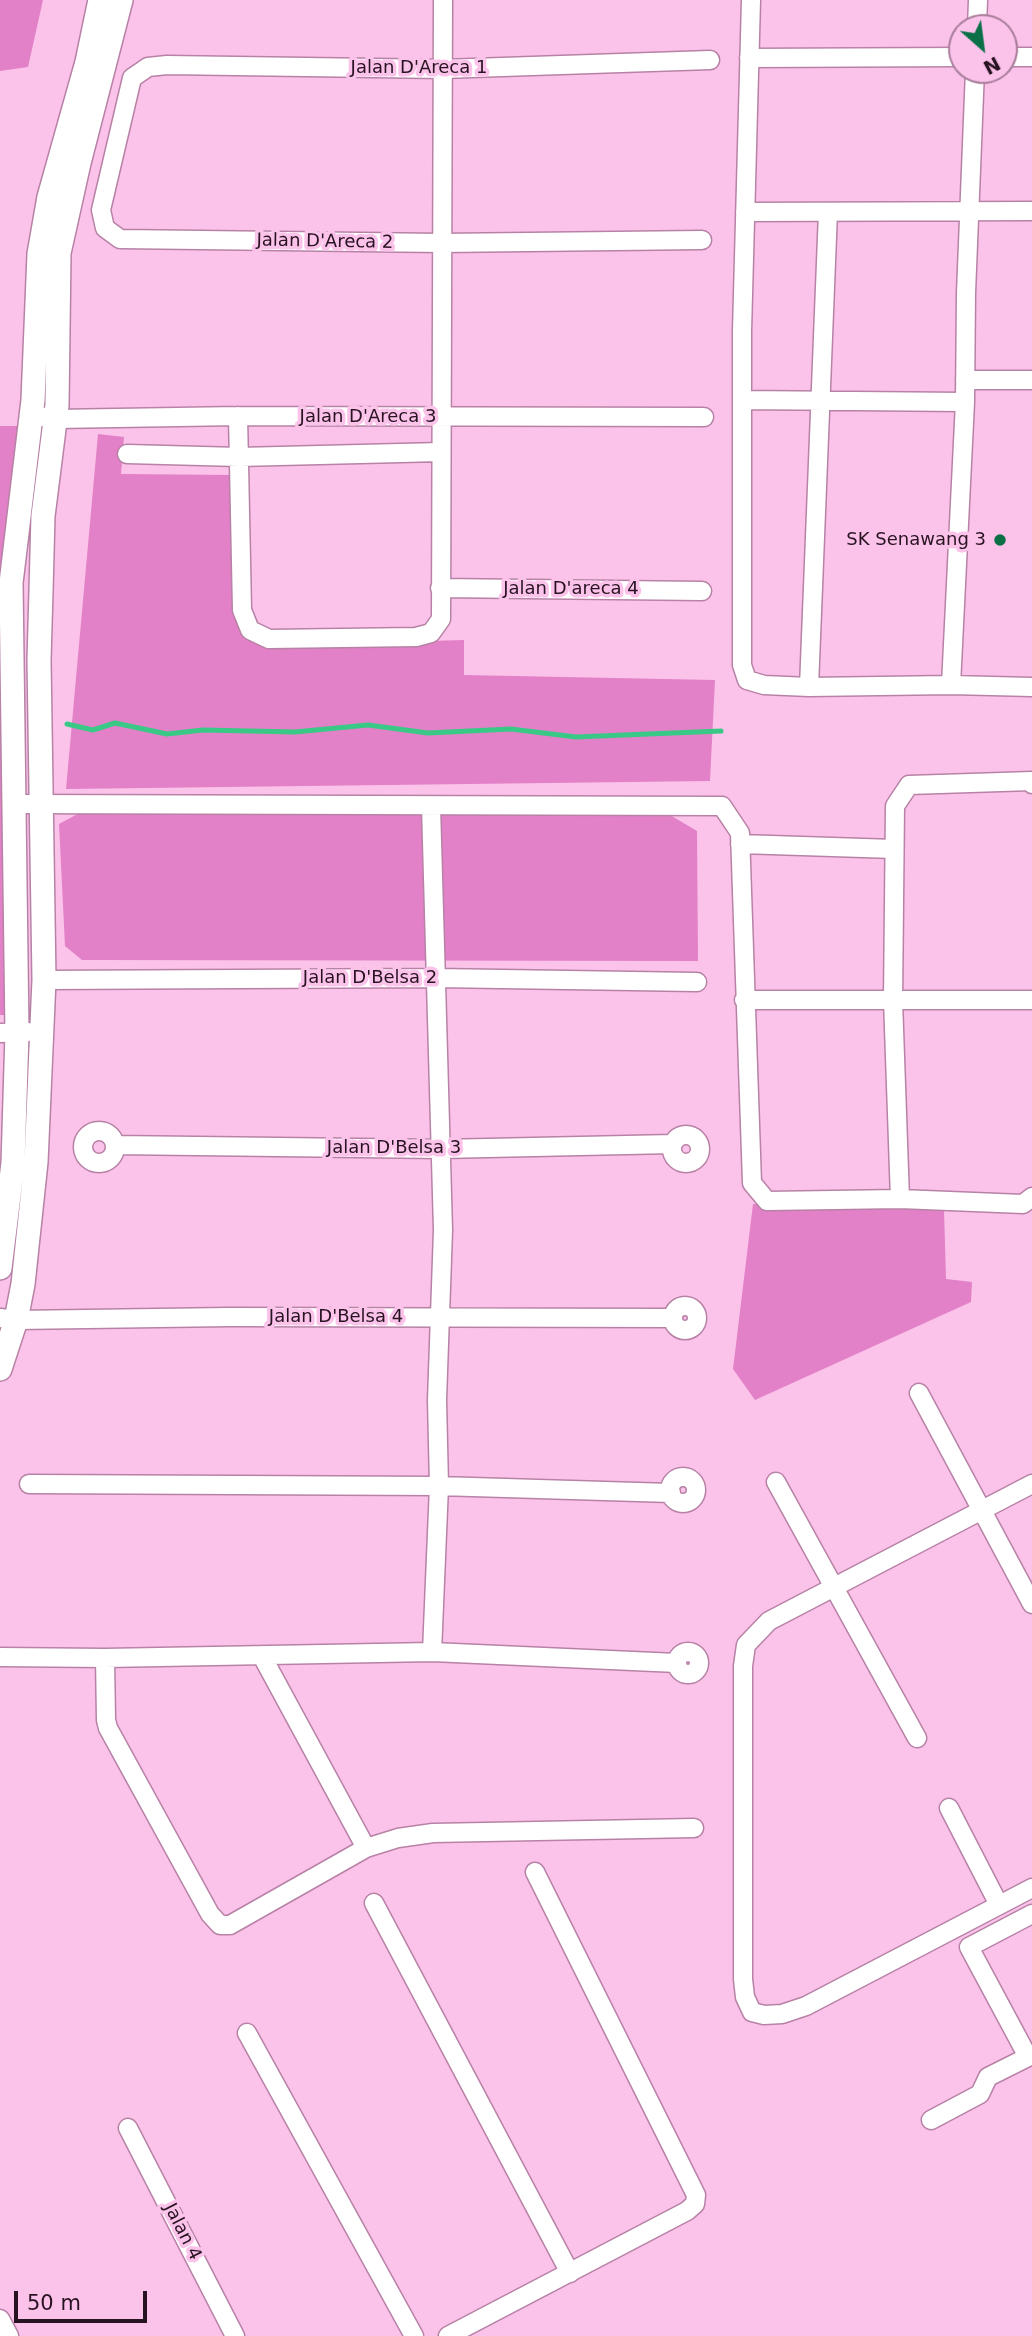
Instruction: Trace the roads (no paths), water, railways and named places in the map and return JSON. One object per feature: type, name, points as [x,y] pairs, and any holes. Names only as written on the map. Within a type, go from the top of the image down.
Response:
[{"type":"street","points":[[0,1268],[13,1163],[9,1033],[15,804],[11,583],[32,415],[39,254],[51,187],[87,62],[100,0]]},
{"type":"street","points":[[0,1369],[8,1319],[23,1284],[36,1162],[44,980],[39,660],[42,541],[56,419],[60,253],[79,163],[121,0]]},
{"type":"street","points":[[237,416],[242,610],[250,629],[269,639],[416,637],[431,633],[441,619],[443,0]]},
{"type":"street","points":[[751,0],[742,400],[742,665],[747,680],[764,685],[810,687],[1032,687]]},
{"type":"street","points":[[749,58],[948,57]]},
{"type":"street","name":"Jalan D'Areca 1","points":[[132,78],[148,67],[167,65],[443,69],[710,60]]},
{"type":"street","name":"Jalan D'Areca 2","points":[[132,78],[101,210],[105,228],[120,239],[441,243],[702,240]]},
{"type":"street","points":[[951,685],[965,402],[975,84]]},
{"type":"street","points":[[745,212],[1032,211]]},
{"type":"street","points":[[810,687],[828,212]]},
{"type":"street","points":[[965,380],[1032,380]]},
{"type":"street","points":[[742,400],[965,402]]},
{"type":"street","name":"Jalan D'Areca 3","points":[[32,415],[56,419],[237,416],[704,417]]},
{"type":"street","points":[[127,454],[239,457],[441,452]]},
{"type":"street","name":"Jalan D'areca 4","points":[[440,588],[702,590]]},
{"type":"street","points":[[900,1199],[894,1000],[895,806],[909,785],[1032,780],[1032,784]]},
{"type":"street","points":[[15,804],[722,806],[740,833],[752,1183],[767,1201],[900,1199],[1023,1204],[1032,1197]]},
{"type":"street","points":[[431,806],[443,1230],[437,1400],[439,1486],[432,1652]]},
{"type":"street","points":[[740,844],[894,849]]},
{"type":"street","name":"Jalan D'Belsa 2","points":[[44,980],[436,978],[697,982]]},
{"type":"street","points":[[744,1000],[1032,1000]]},
{"type":"street","points":[[9,1033],[42,1030]]},
{"type":"street","name":"Jalan D'Belsa 3","points":[[115,1145],[441,1149],[673,1144]]},
{"type":"street","name":"Jalan D'Belsa 4","points":[[8,1319],[672,1318]]},
{"type":"street","points":[[919,1393],[1032,1604]]},
{"type":"street","points":[[776,1482],[917,1738]]},
{"type":"street","points":[[29,1484],[439,1486],[671,1493]]},
{"type":"street","points":[[1032,1484],[769,1620],[746,1645],[743,1666],[745,1997],[752,2012],[764,2015],[782,2014],[806,2006],[1032,1888]]},
{"type":"street","points":[[0,1657],[105,1658],[432,1652],[677,1663]]},
{"type":"street","points":[[262,1656],[366,1848]]},
{"type":"street","points":[[105,1658],[108,1728],[210,1914],[220,1925],[230,1925],[366,1848],[398,1838],[433,1833],[694,1828]]},
{"type":"street","points":[[949,1808],[999,1905]]},
{"type":"street","points":[[448,2336],[687,2211],[695,2204],[696,2195],[535,1872]]},
{"type":"street","points":[[374,1903],[570,2273]]},
{"type":"street","points":[[931,2120],[980,2094],[988,2077],[1030,2056],[969,1947],[1032,1914]]},
{"type":"street","points":[[247,2033],[414,2336]]},
{"type":"street","name":"Jalan 4","points":[[128,2128],[235,2336]]},
{"type":"street","points":[[0,2319],[9,2336]]},
{"type":"waterway","points":[[67,724],[93,730],[115,723],[167,734],[203,730],[295,732],[368,725],[428,733],[511,729],[576,737],[721,731]]},
{"type":"place","name":"SK Senawang 3","points":[[1000,540]]}]
